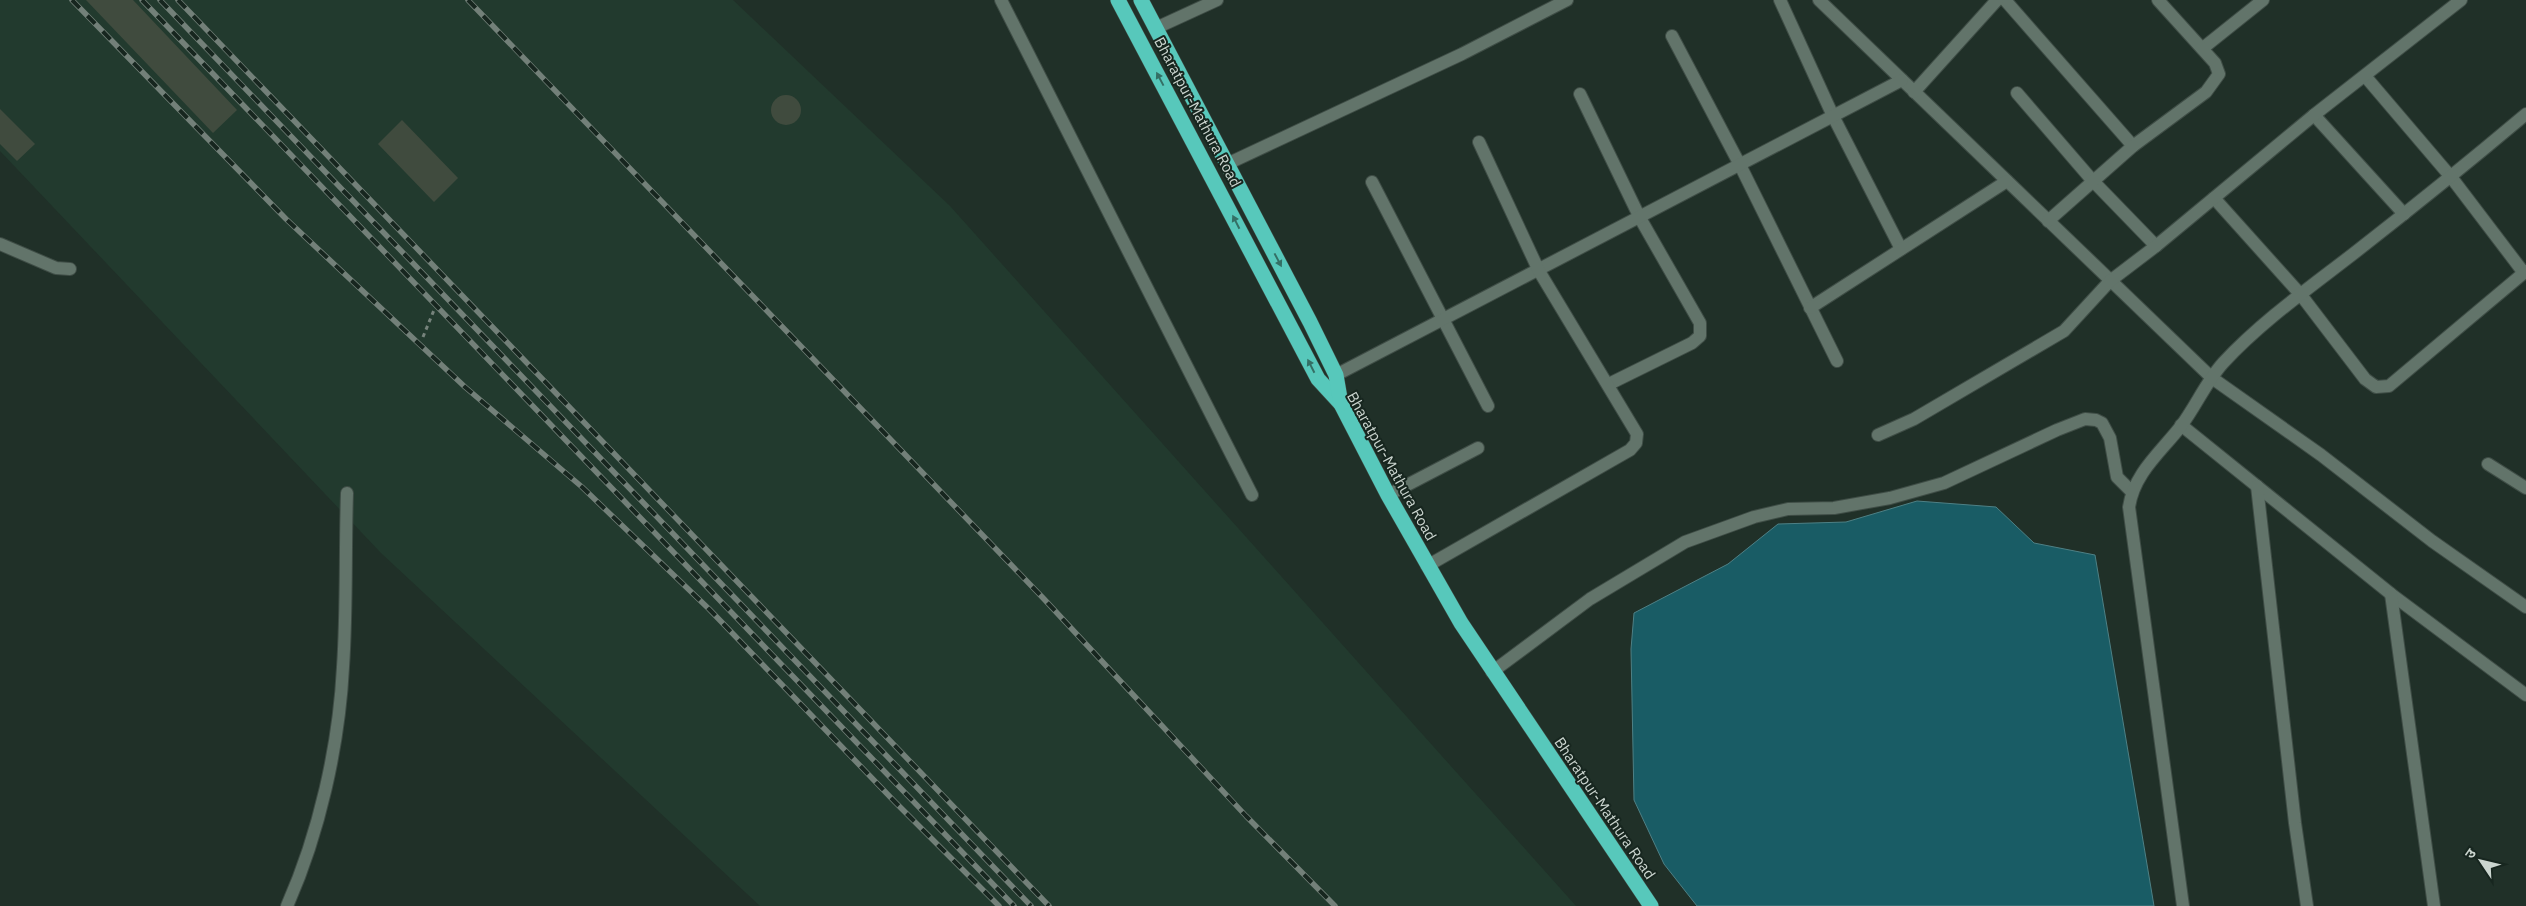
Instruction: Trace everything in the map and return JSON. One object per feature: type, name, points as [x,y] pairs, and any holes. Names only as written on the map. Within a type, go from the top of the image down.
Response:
[{"type":"highway","name":"Bharatpur-Mathura Road","points":[[1118,0],[1318,380],[1341,404],[1427,566],[1492,672],[1651,906]]},
{"type":"highway","name":"Bharatpur-Mathura Road","points":[[1141,0],[1310,322],[1336,376],[1341,404]]},
{"type":"street","points":[[1002,0],[1252,495]]},
{"type":"street","points":[[1156,28],[1217,0]]},
{"type":"street","points":[[1228,164],[1462,54],[1567,0]]},
{"type":"street","points":[[1780,0],[1833,116],[1901,249]]},
{"type":"street","points":[[1819,0],[2212,378],[2321,455],[2432,541],[2526,607]]},
{"type":"street","points":[[1914,92],[1997,0]]},
{"type":"street","points":[[2006,0],[2133,146]]},
{"type":"street","points":[[2048,221],[2092,180],[2133,146],[2206,92],[2219,74],[2215,63],[2203,48],[2158,0]]},
{"type":"street","points":[[2203,48],[2263,0]]},
{"type":"street","points":[[1878,435],[1914,419],[2064,331],[2110,281],[2156,246],[2314,115],[2461,0]]},
{"type":"street","points":[[1672,36],[1740,165],[1837,361]]},
{"type":"street","points":[[2214,198],[2301,295],[2364,379],[2376,387],[2389,386],[2525,272],[2451,177],[2365,76]]},
{"type":"street","points":[[1336,376],[1902,80]]},
{"type":"street","points":[[2017,93],[2092,180],[2156,246]]},
{"type":"street","points":[[1580,94],[1640,218],[1700,323],[1701,330],[1700,336],[1692,343],[1609,384]]},
{"type":"street","points":[[2183,906],[2129,507],[2131,491],[2143,471],[2181,425],[2212,378],[2235,352],[2301,295],[2451,177],[2526,114]]},
{"type":"street","points":[[2314,115],[2404,214]]},
{"type":"street","points":[[1427,566],[1630,450],[1636,443],[1638,434],[1539,271],[1479,142]]},
{"type":"street","points":[[1810,308],[2007,181]]},
{"type":"street","points":[[1372,182],[1488,406]]},
{"type":"street","points":[[0,244],[56,268],[70,268]]},
{"type":"street","points":[[1492,672],[1590,599],[1685,542],[1754,516],[1788,509],[1834,508],[1925,489],[1944,483],[2057,430],[2085,419],[2096,420],[2106,429],[2117,477],[2131,491]]},
{"type":"street","points":[[2181,425],[2391,594],[2526,695]]},
{"type":"street","points":[[1388,495],[1478,448]]},
{"type":"street","points":[[2488,464],[2526,488]]},
{"type":"street","points":[[2257,486],[2295,823],[2307,906]]},
{"type":"street","points":[[287,906],[306,861],[323,799],[334,736],[343,668],[347,493]]},
{"type":"street","points":[[2391,594],[2434,906]]},
{"type":"path","points":[[423,337],[434,310]]},
{"type":"shaded area","points":[[0,0],[733,0],[950,206],[1576,906],[760,906],[381,553],[0,151]]},
{"type":"water","points":[[1917,501],[1996,507],[2034,543],[2095,555],[2154,906],[1697,906],[1664,864],[1634,800],[1631,649],[1634,613],[1728,564],[1778,524],[1846,522]]},
{"type":"building","points":[[86,0],[133,0],[237,110],[213,133]]},
{"type":"building","points":[[786,95],[792,96],[800,104],[800,116],[792,124],[786,125],[780,124],[772,116],[771,110],[772,104],[780,96]]},
{"type":"building","points":[[0,109],[35,144],[17,161],[0,144]]},
{"type":"building","points":[[402,120],[458,178],[434,202],[378,144]]},
{"type":"railway","points":[[72,0],[286,219],[465,387],[582,487],[709,609],[895,802],[999,906]]},
{"type":"railway","points":[[142,0],[1014,906]]},
{"type":"railway","points":[[160,0],[1031,906]]},
{"type":"railway","points":[[178,0],[1049,906]]},
{"type":"railway","points":[[468,0],[1044,599],[1246,816],[1335,906]]}]
